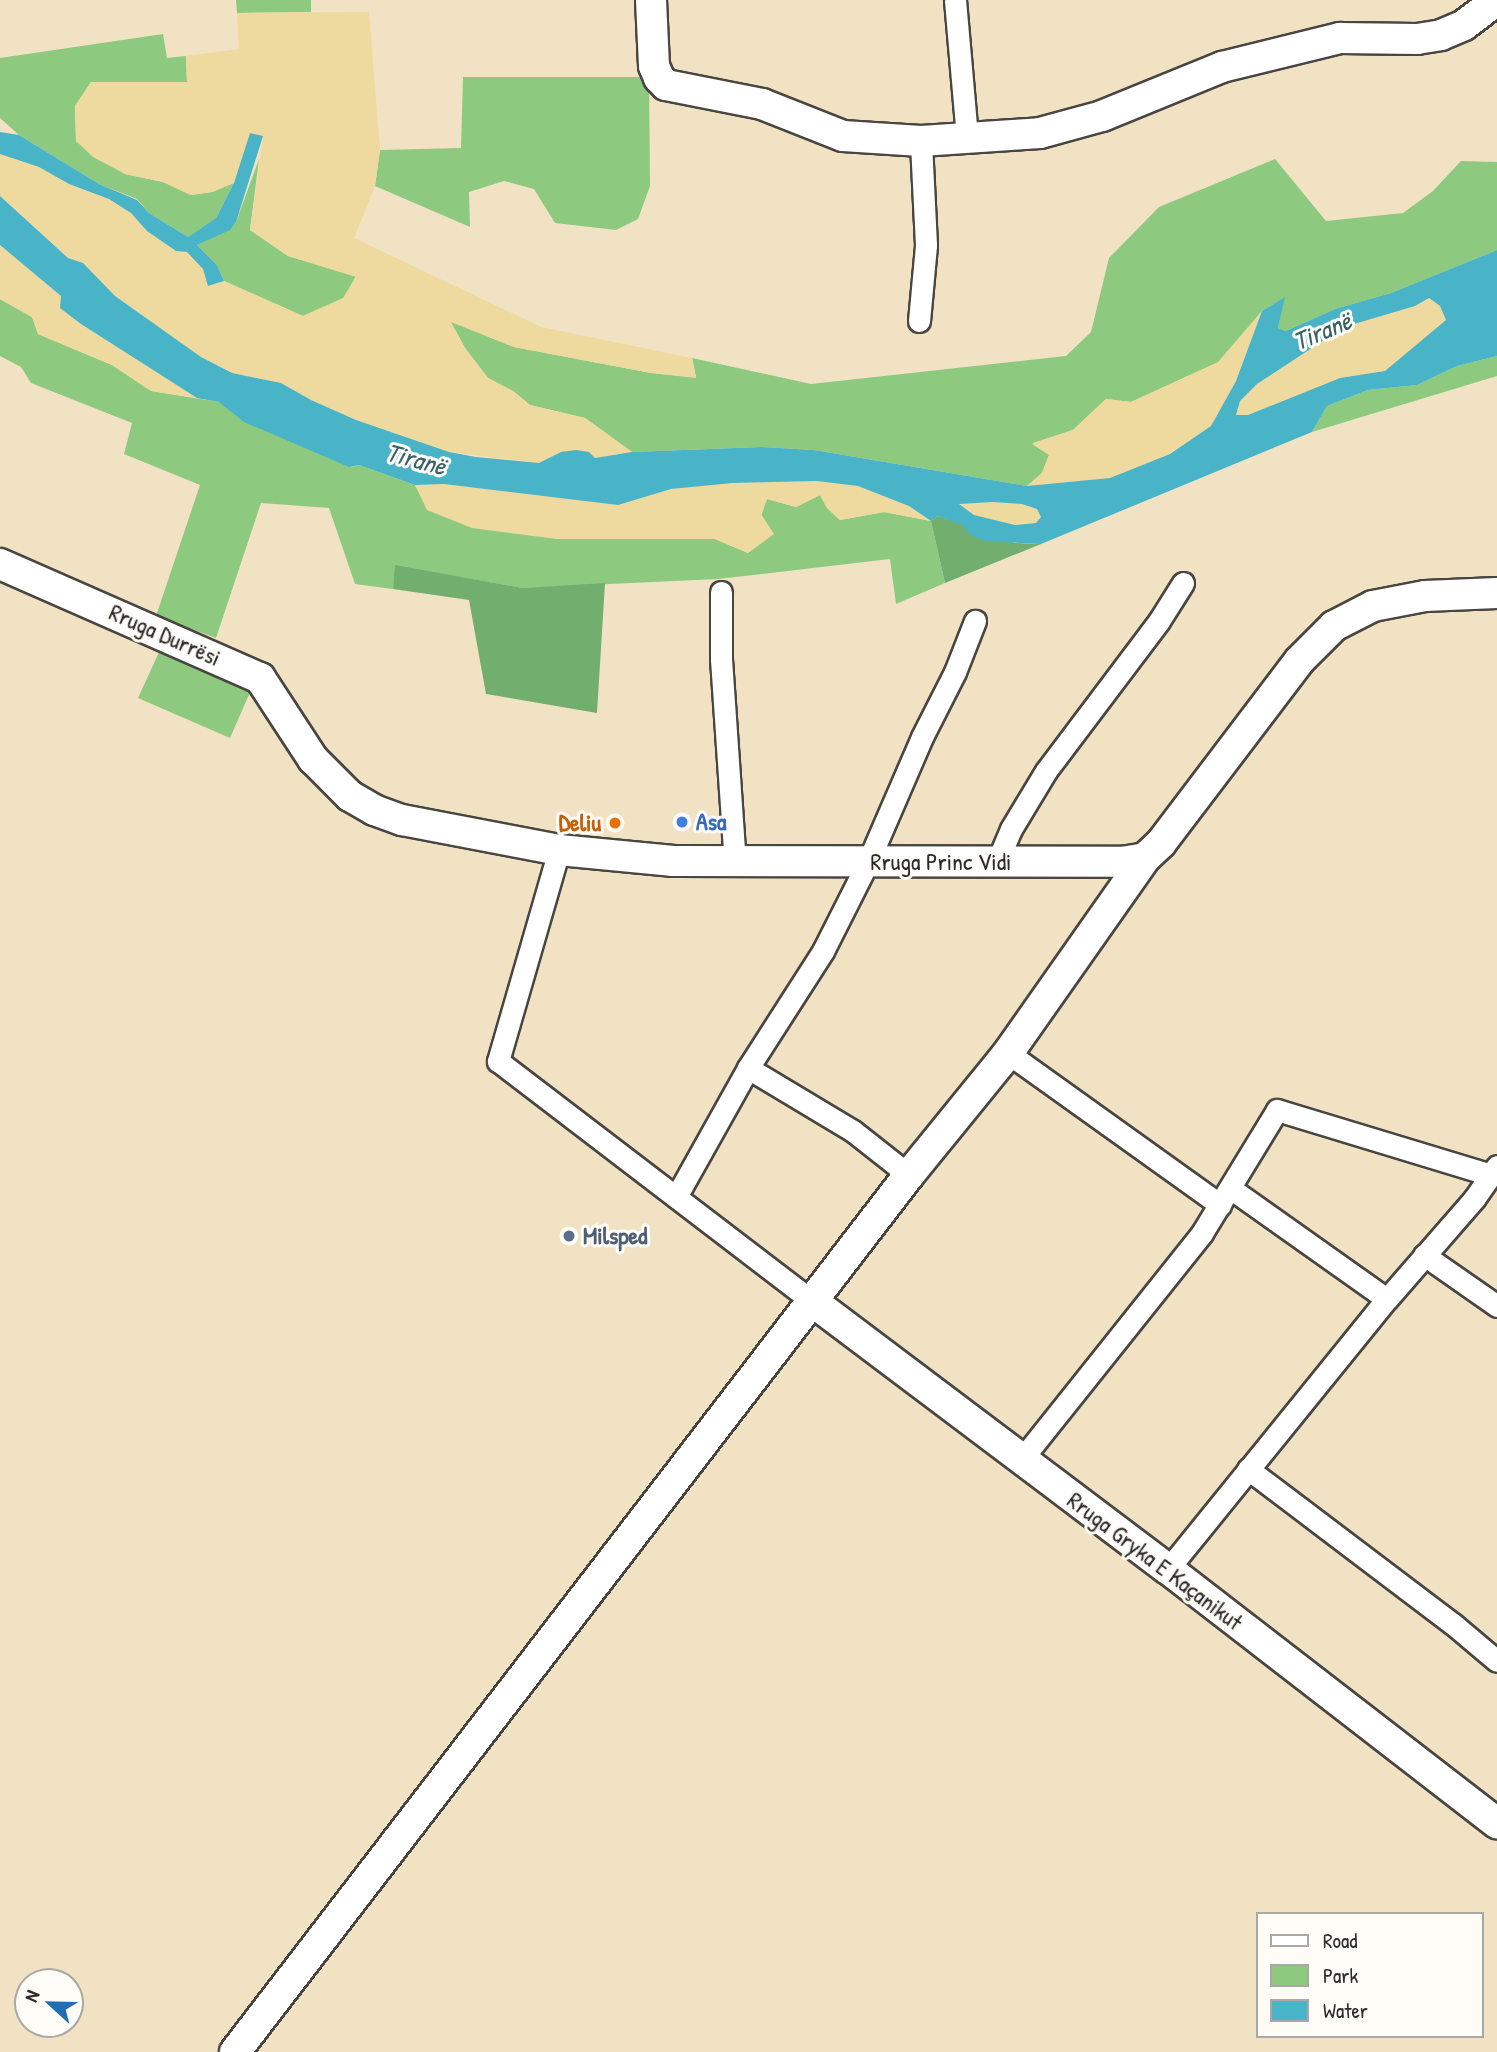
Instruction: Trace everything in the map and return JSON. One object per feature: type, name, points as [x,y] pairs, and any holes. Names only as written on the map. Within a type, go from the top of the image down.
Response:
[{"type":"street","points":[[651,0],[654,66],[659,78],[666,85],[762,104],[843,136],[921,141],[1040,133],[1102,116],[1222,67],[1340,38],[1417,39],[1441,35],[1464,25],[1497,0]]},
{"type":"street","points":[[955,0],[967,138]]},
{"type":"street","points":[[919,321],[926,245],[921,141]]},
{"type":"street","name":"Rruga Durrësi","points":[[0,564],[260,678],[270,688],[300,741]]},
{"type":"street","points":[[997,862],[1011,829],[1046,771],[1159,621],[1184,583]]},
{"type":"street","points":[[721,592],[721,659],[735,862]]},
{"type":"street","points":[[235,2052],[909,1175],[1007,1053],[1145,858],[1161,843],[1299,661],[1334,626],[1373,606],[1425,596],[1497,593]]},
{"type":"street","points":[[676,1198],[748,1068],[823,951],[868,862],[922,737],[955,672],[975,621]]},
{"type":"street","name":"Rruga Princ Vidi","points":[[300,741],[330,779],[374,810],[402,820],[559,850],[673,861],[735,862],[1121,862],[1145,858]]},
{"type":"street","points":[[559,850],[498,1062],[812,1301]]},
{"type":"street","points":[[1007,1053],[1225,1197],[1387,1299]]},
{"type":"street","points":[[748,1068],[853,1131],[909,1175]]},
{"type":"street","points":[[1021,1460],[1202,1233],[1277,1110],[1494,1170],[1168,1569]]},
{"type":"street","points":[[1424,1255],[1497,1306]]},
{"type":"street","name":"Rruga Gryka E Kaçanikut","points":[[812,1301],[1168,1569],[1497,1823]]},
{"type":"street","points":[[1248,1469],[1453,1624],[1497,1661]]},
{"type":"green space","points":[[236,0],[311,0],[311,12],[237,13]]},
{"type":"green space","points":[[163,34],[167,58],[186,56],[187,82],[91,82],[75,106],[76,141],[125,174],[163,182],[191,195],[212,192],[234,183],[216,218],[188,237],[149,213],[137,199],[99,184],[19,135],[0,118],[0,58]]},
{"type":"green space","points":[[463,77],[649,77],[650,186],[638,219],[616,230],[555,223],[534,189],[504,181],[469,192],[470,227],[375,186],[380,150],[461,148]]},
{"type":"green space","points":[[259,159],[250,230],[288,256],[356,276],[344,298],[303,316],[224,281],[217,265],[197,245],[230,229],[236,222]]},
{"type":"green space","points":[[1275,159],[1326,221],[1403,213],[1433,191],[1461,161],[1497,162],[1497,250],[1391,293],[1335,309],[1286,331],[1278,328],[1284,298],[1262,311],[1219,362],[1131,402],[1106,399],[1073,430],[1033,443],[1049,455],[1042,473],[1027,486],[814,450],[761,447],[632,452],[585,418],[530,405],[513,391],[488,378],[465,348],[450,321],[514,347],[651,373],[696,377],[692,358],[811,384],[1066,356],[1091,332],[1109,258],[1159,207]]},
{"type":"green space","points":[[0,299],[32,317],[38,334],[112,365],[151,391],[219,402],[351,467],[359,465],[415,485],[428,510],[660,538],[715,539],[748,553],[767,499],[796,507],[820,495],[827,508],[840,520],[884,512],[931,521],[945,583],[896,604],[890,559],[718,579],[523,588],[396,566],[393,589],[355,584],[329,508],[261,503],[216,638],[156,616],[200,485],[124,454],[132,423],[31,383],[21,367],[0,356]]},
{"type":"green space","points":[[1497,356],[1497,376],[1312,432],[1327,406],[1368,390],[1417,385],[1457,366]]},
{"type":"green space","points":[[938,516],[1015,543],[1041,544],[945,583],[931,521]]},
{"type":"green space","points":[[395,565],[523,588],[605,583],[597,713],[486,694],[469,600],[393,589]]},
{"type":"green space","points":[[160,650],[251,690],[230,738],[138,698]]},
{"type":"sand","points":[[369,12],[380,150],[375,186],[354,238],[541,327],[692,358],[696,378],[651,373],[514,347],[451,322],[465,348],[488,378],[513,391],[530,405],[585,418],[632,452],[595,458],[561,452],[539,463],[449,452],[356,420],[281,383],[232,373],[201,357],[115,296],[83,263],[68,258],[0,196],[0,154],[39,167],[69,184],[109,198],[131,213],[147,231],[176,251],[187,252],[203,269],[209,286],[224,281],[303,316],[343,298],[356,277],[288,256],[250,230],[263,136],[250,133],[234,183],[212,192],[191,195],[163,182],[125,174],[93,157],[76,141],[75,106],[91,82],[187,82],[186,56],[239,49],[237,13]]},
{"type":"sand","points":[[0,245],[61,296],[81,324],[197,398],[151,391],[112,365],[38,334],[32,317],[0,299]]},
{"type":"sand","points":[[1429,298],[1440,306],[1446,320],[1385,371],[1340,378],[1248,415],[1236,416],[1240,401],[1257,384],[1344,327],[1415,306]]},
{"type":"sand","points":[[1262,311],[1236,381],[1211,426],[1170,454],[1110,478],[1027,486],[1042,473],[1049,455],[1032,444],[1073,430],[1106,399],[1131,402],[1218,362]]},
{"type":"sand","points":[[817,481],[858,486],[909,506],[931,521],[884,512],[840,520],[827,508],[820,495],[796,507],[767,499],[761,514],[774,534],[748,553],[715,539],[557,539],[472,528],[427,510],[415,485],[444,484],[618,505],[671,489],[733,483]]},
{"type":"sand","points":[[959,503],[1022,504],[1037,509],[1041,517],[1036,523],[1015,525],[974,515]]},
{"type":"water","points":[[0,132],[19,135],[99,184],[137,200],[149,213],[188,237],[216,218],[234,183],[250,133],[263,136],[236,222],[230,230],[197,245],[217,265],[224,281],[208,286],[203,269],[187,252],[176,251],[147,231],[131,213],[109,199],[69,184],[39,167],[0,154]]},
{"type":"water","name":"Tiranë","points":[[0,196],[68,258],[83,263],[115,296],[201,357],[232,373],[281,383],[356,420],[449,452],[539,463],[561,452],[576,450],[589,452],[595,458],[632,452],[761,447],[814,450],[1027,486],[1110,478],[1170,454],[1211,426],[1236,381],[1262,311],[1285,297],[1278,328],[1286,331],[1335,309],[1391,293],[1497,250],[1497,356],[1457,366],[1417,385],[1368,390],[1327,406],[1312,432],[1041,544],[984,541],[969,534],[964,526],[938,516],[931,521],[909,506],[858,486],[817,481],[733,483],[671,489],[618,505],[444,484],[415,485],[359,465],[349,467],[244,422],[219,402],[197,398],[60,308],[61,296],[0,245]],"holes":[[[1429,298],[1440,306],[1446,320],[1385,371],[1340,378],[1248,415],[1236,415],[1240,401],[1257,384],[1344,327],[1415,306]],[[959,504],[1022,504],[1037,509],[1041,517],[1036,523],[1015,525],[974,515]]]},
{"type":"place","name":"Asa","points":[[682,822]]},
{"type":"place","name":"Deliu","points":[[615,823]]},
{"type":"place","name":"Milsped","points":[[569,1236]]}]
